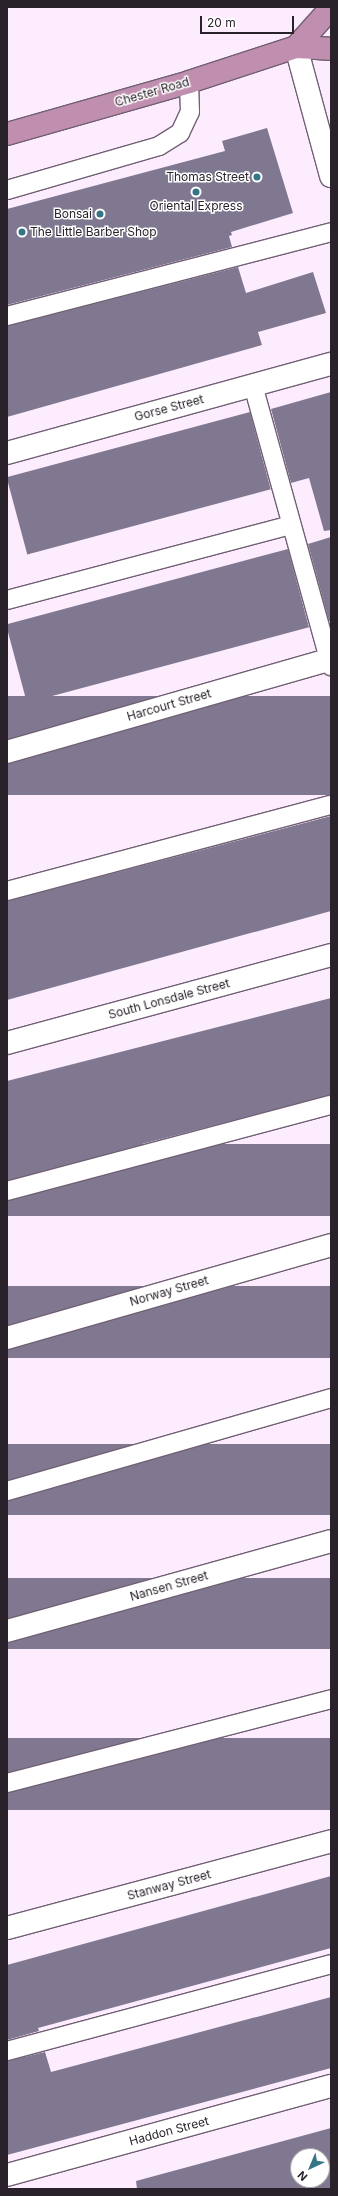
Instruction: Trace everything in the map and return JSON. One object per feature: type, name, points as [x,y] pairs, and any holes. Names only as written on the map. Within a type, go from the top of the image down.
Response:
[{"type":"highway","name":"Chester Road","points":[[296,47],[331,8]]},
{"type":"highway","name":"Chester Road","points":[[7,134],[189,82],[296,47],[331,49]]},
{"type":"street","points":[[296,47],[331,176]]},
{"type":"street","name":"Gorse Street","points":[[7,453],[331,364]]},
{"type":"street","name":"Harcourt Street","points":[[7,752],[330,662]]},
{"type":"street","name":"South Lonsdale Street","points":[[7,1043],[331,955]]},
{"type":"street","name":"Norway Street","points":[[7,1338],[331,1245]]},
{"type":"street","name":"Nansen Street","points":[[7,1631],[331,1541]]},
{"type":"street","name":"Stanway Street","points":[[7,1928],[331,1841]]},
{"type":"street","name":"Haddon Street","points":[[7,2175],[331,2086]]},
{"type":"lane","points":[[7,190],[159,146],[180,133],[190,112],[189,82]]},
{"type":"lane","points":[[7,316],[331,232]]},
{"type":"lane","points":[[254,385],[290,525],[330,662]]},
{"type":"lane","points":[[7,600],[290,525]]},
{"type":"lane","points":[[7,891],[331,805]]},
{"type":"lane","points":[[7,1191],[331,1105]]},
{"type":"lane","points":[[7,1491],[331,1398]]},
{"type":"lane","points":[[7,1783],[331,1699]]},
{"type":"lane","points":[[7,2051],[331,1964]]},
{"type":"building","points":[[267,128],[293,213],[231,232],[232,235],[229,236],[232,247],[7,305],[7,209],[225,151],[222,141]]},
{"type":"building","points":[[238,267],[246,293],[313,272],[326,313],[258,332],[262,345],[7,417],[7,326]]},
{"type":"building","points":[[331,392],[331,530],[324,531],[309,478],[291,483],[271,409]]},
{"type":"building","points":[[250,412],[271,489],[27,554],[7,477]]},
{"type":"building","points":[[331,537],[331,621],[329,621],[308,544]]},
{"type":"building","points":[[288,549],[309,627],[27,703],[7,624]]},
{"type":"building","points":[[7,696],[331,696],[331,795],[7,795]]},
{"type":"building","points":[[331,816],[331,911],[7,1000],[7,901]]},
{"type":"building","points":[[331,998],[331,1095],[7,1179],[7,1081]]},
{"type":"building","points":[[7,1144],[331,1144],[331,1216],[7,1216]]},
{"type":"building","points":[[7,1286],[331,1286],[331,1358],[7,1358]]},
{"type":"building","points":[[7,1444],[331,1444],[331,1515],[7,1515]]},
{"type":"building","points":[[7,1578],[331,1578],[331,1649],[7,1649]]},
{"type":"building","points":[[7,1738],[331,1738],[331,1810],[7,1810]]},
{"type":"building","points":[[331,1876],[331,1948],[38,2028],[39,2031],[7,2040],[7,1965]]},
{"type":"building","points":[[331,1997],[331,2068],[7,2155],[7,2061],[45,2052],[51,2072]]},
{"type":"building","points":[[331,2128],[331,2189],[137,2189],[136,2181]]},
{"type":"place","name":"Thomas Street","points":[[257,177]]},
{"type":"place","name":"Oriental Express","points":[[196,192]]},
{"type":"place","name":"Bonsai","points":[[100,214]]},
{"type":"place","name":"The Little Barber Shop","points":[[22,232]]}]
